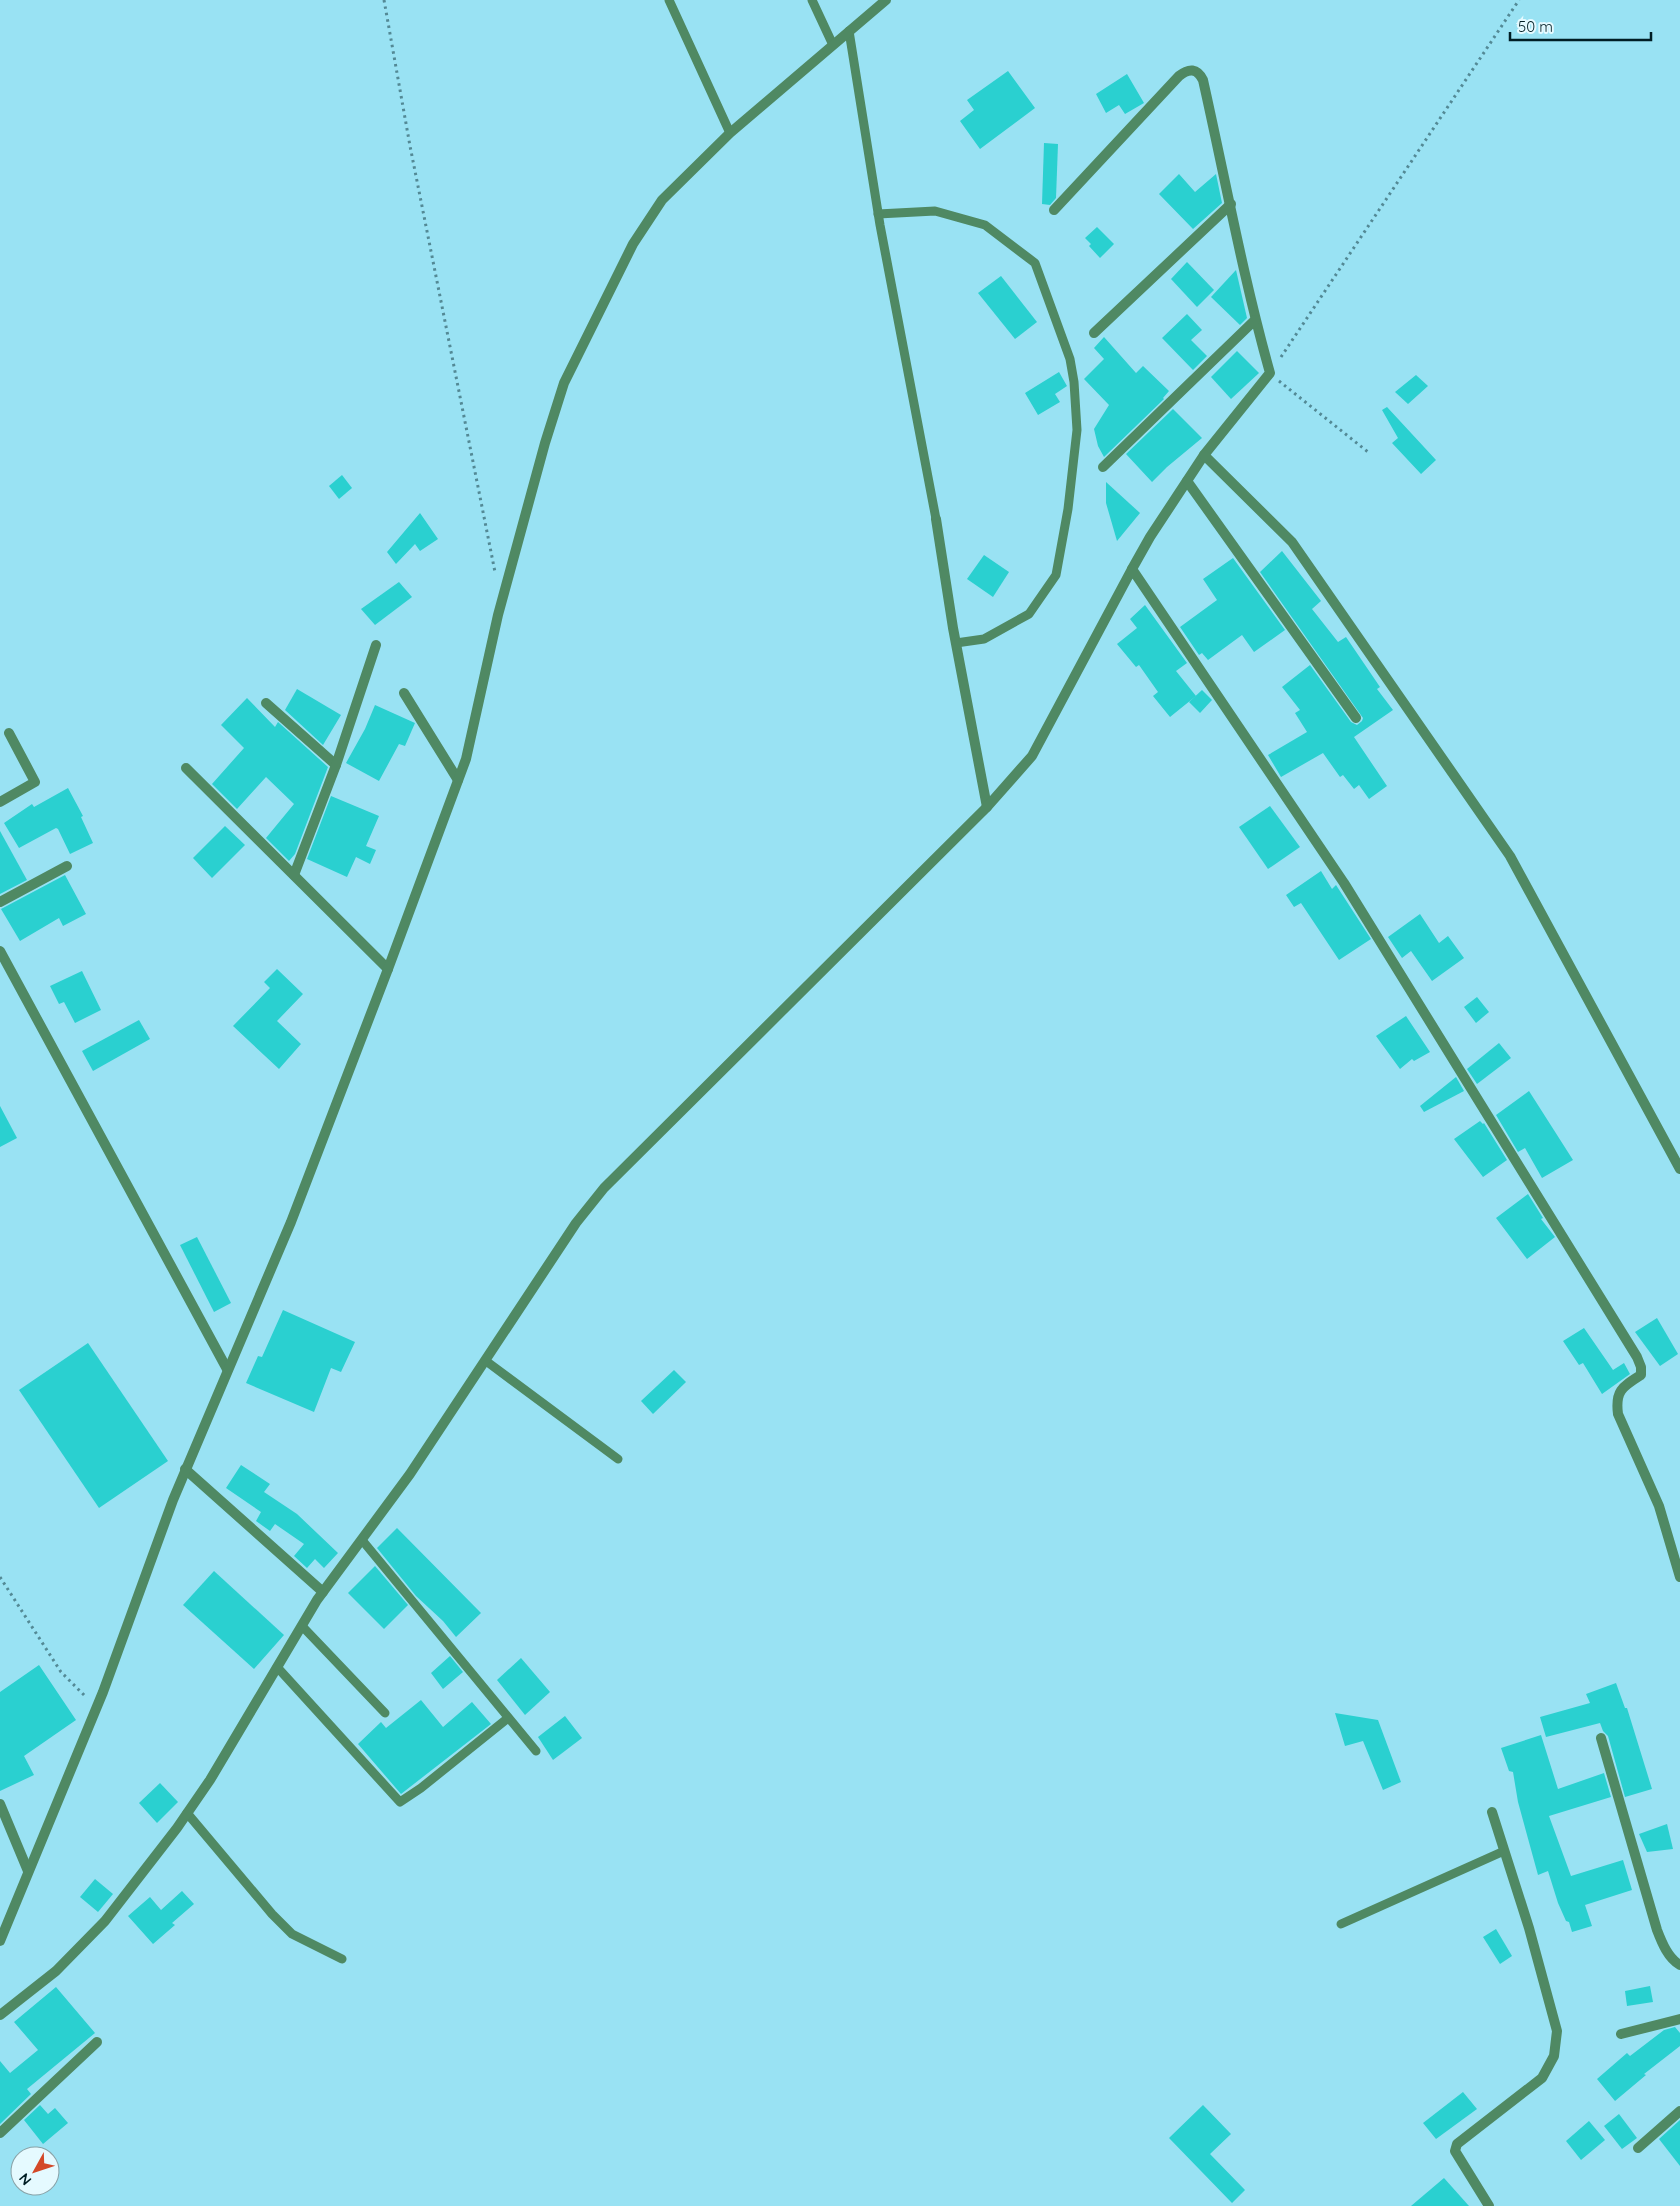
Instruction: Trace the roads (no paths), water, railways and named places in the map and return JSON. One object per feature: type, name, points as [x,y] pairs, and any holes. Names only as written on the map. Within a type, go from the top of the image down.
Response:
[{"type":"street","points":[[0,1941],[97,1708],[186,1469],[291,1222],[466,759],[498,615],[544,443],[564,383],[633,244],[662,200],[730,133],[886,0]]},
{"type":"street","points":[[0,2015],[56,1972],[105,1921],[187,1813],[323,1592],[410,1474],[576,1223],[604,1188],[987,807],[1032,756],[1150,537],[1204,455],[1270,373],[1255,320],[1203,80],[1199,73],[1187,70],[1179,76],[1054,210]]},
{"type":"street","points":[[1094,333],[1231,204]]},
{"type":"street","points":[[1103,467],[1255,320]]},
{"type":"street","points":[[1204,455],[1292,542],[1510,856],[1680,1169]]},
{"type":"street","points":[[1187,481],[1356,718]]},
{"type":"street","points":[[936,519],[956,643],[987,807]]},
{"type":"street","points":[[1132,569],[1344,883],[1637,1357],[1641,1367],[1641,1375],[1618,1393],[1616,1401],[1618,1414],[1659,1506],[1680,1577]]},
{"type":"street","points":[[294,875],[336,766],[376,645]]},
{"type":"street","points":[[404,693],[458,780]]},
{"type":"street","points":[[266,703],[336,766]]},
{"type":"street","points":[[0,802],[35,782],[9,732]]},
{"type":"street","points":[[186,768],[388,969]]},
{"type":"street","points":[[0,902],[67,866]]},
{"type":"street","points":[[0,951],[227,1369]]},
{"type":"street","points":[[186,1469],[323,1592]]},
{"type":"street","points":[[1601,1738],[1657,1930],[1670,1956],[1680,1965]]},
{"type":"street","points":[[0,1804],[28,1871]]},
{"type":"street","points":[[1489,2206],[1455,2151],[1457,2144],[1542,2078],[1554,2056],[1557,2031],[1529,1928],[1492,1812]]},
{"type":"street","points":[[1621,2034],[1680,2019]]},
{"type":"street","points":[[0,2133],[96,2042]]},
{"type":"street","points":[[1638,2148],[1680,2111]]},
{"type":"lane","points":[[669,0],[730,133]]},
{"type":"lane","points":[[812,0],[833,45]]},
{"type":"lane","points":[[850,31],[878,214],[936,519]]},
{"type":"lane","points":[[878,214],[935,212],[985,225],[1036,263],[1070,359],[1074,382],[1077,430],[1068,509],[1056,575],[1028,614],[984,639],[956,643]]},
{"type":"lane","points":[[486,1361],[618,1459]]},
{"type":"lane","points":[[362,1540],[536,1751]]},
{"type":"lane","points":[[302,1626],[385,1714]]},
{"type":"lane","points":[[277,1667],[400,1802],[421,1788],[508,1718]]},
{"type":"lane","points":[[187,1813],[272,1914],[292,1934],[342,1959]]},
{"type":"lane","points":[[1341,1924],[1504,1851]]}]
